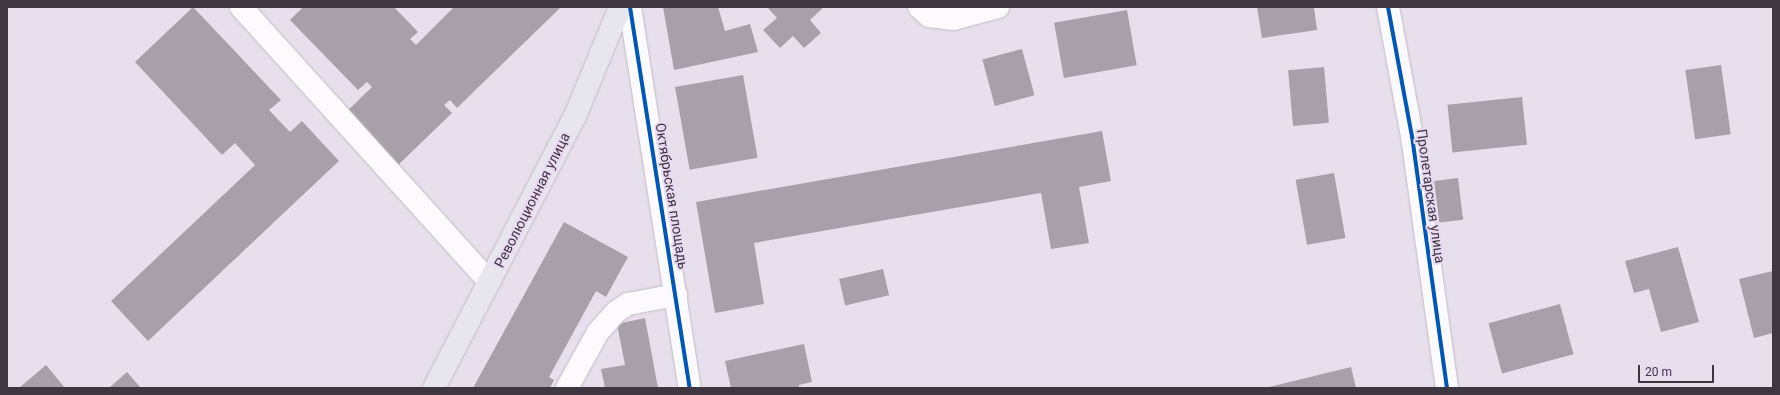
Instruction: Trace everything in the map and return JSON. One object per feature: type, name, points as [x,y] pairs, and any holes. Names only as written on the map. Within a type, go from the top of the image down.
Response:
[{"type":"main road","name":"Революционная улица","points":[[434,388],[576,114],[620,7]]},
{"type":"street","points":[[241,7],[489,281]]},
{"type":"street","name":"Октябрьская площадь","points":[[630,7],[690,388]]},
{"type":"street","points":[[919,7],[929,16],[954,19],[998,7]]},
{"type":"street","name":"Пролетарская улица","points":[[1388,7],[1412,136],[1447,388]]},
{"type":"street","points":[[567,388],[598,332],[616,312],[628,304],[676,295]]},
{"type":"building","points":[[193,7],[281,100],[269,110],[290,132],[302,121],[339,161],[148,341],[111,301],[255,165],[235,143],[222,155],[135,62]]},
{"type":"building","points":[[303,7],[394,7],[418,32],[410,39],[416,45],[454,7],[561,7],[457,108],[450,100],[444,105],[452,113],[394,169],[342,116],[372,87],[367,82],[358,90],[290,20]]},
{"type":"building","points":[[663,7],[718,7],[725,31],[750,24],[758,52],[674,70]]},
{"type":"building","points":[[767,7],[824,7],[810,20],[821,33],[804,48],[793,36],[780,48],[763,30],[777,18]]},
{"type":"building","points":[[1257,7],[1314,7],[1317,30],[1262,38]]},
{"type":"building","points":[[1127,10],[1137,65],[1064,78],[1054,23]]},
{"type":"building","points":[[1022,49],[1034,95],[995,106],[982,60]]},
{"type":"building","points":[[1721,65],[1731,134],[1695,139],[1685,70]]},
{"type":"building","points":[[1324,67],[1329,123],[1293,126],[1288,70]]},
{"type":"building","points":[[743,75],[758,158],[690,170],[675,87]]},
{"type":"building","points":[[1522,97],[1527,145],[1452,153],[1447,105]]},
{"type":"building","points":[[1102,131],[1111,181],[1079,187],[1089,243],[1051,249],[1041,193],[754,243],[764,304],[715,313],[696,202]]},
{"type":"building","points":[[1334,173],[1345,238],[1307,245],[1296,180]]},
{"type":"building","points":[[1458,178],[1463,220],[1439,223],[1434,181]]},
{"type":"building","points":[[564,222],[628,257],[606,297],[596,291],[549,377],[554,380],[550,388],[473,388]]},
{"type":"building","points":[[1678,247],[1699,322],[1661,332],[1649,289],[1634,293],[1625,261]]},
{"type":"building","points":[[883,269],[889,295],[845,305],[839,279]]},
{"type":"building","points":[[1773,271],[1773,333],[1754,338],[1739,279]]},
{"type":"building","points":[[1560,304],[1573,354],[1502,373],[1489,323]]},
{"type":"building","points":[[645,318],[658,388],[605,388],[601,369],[625,365],[617,324]]},
{"type":"building","points":[[804,344],[812,382],[799,385],[799,388],[731,388],[725,361]]},
{"type":"building","points":[[46,365],[65,388],[19,388]]},
{"type":"building","points":[[1351,367],[1356,388],[1269,388],[1269,387]]},
{"type":"building","points":[[127,372],[141,388],[109,388]]},
{"type":"cycle path","points":[[630,7],[690,388]]},
{"type":"cycle path","points":[[1388,7],[1412,136],[1447,388]]}]
